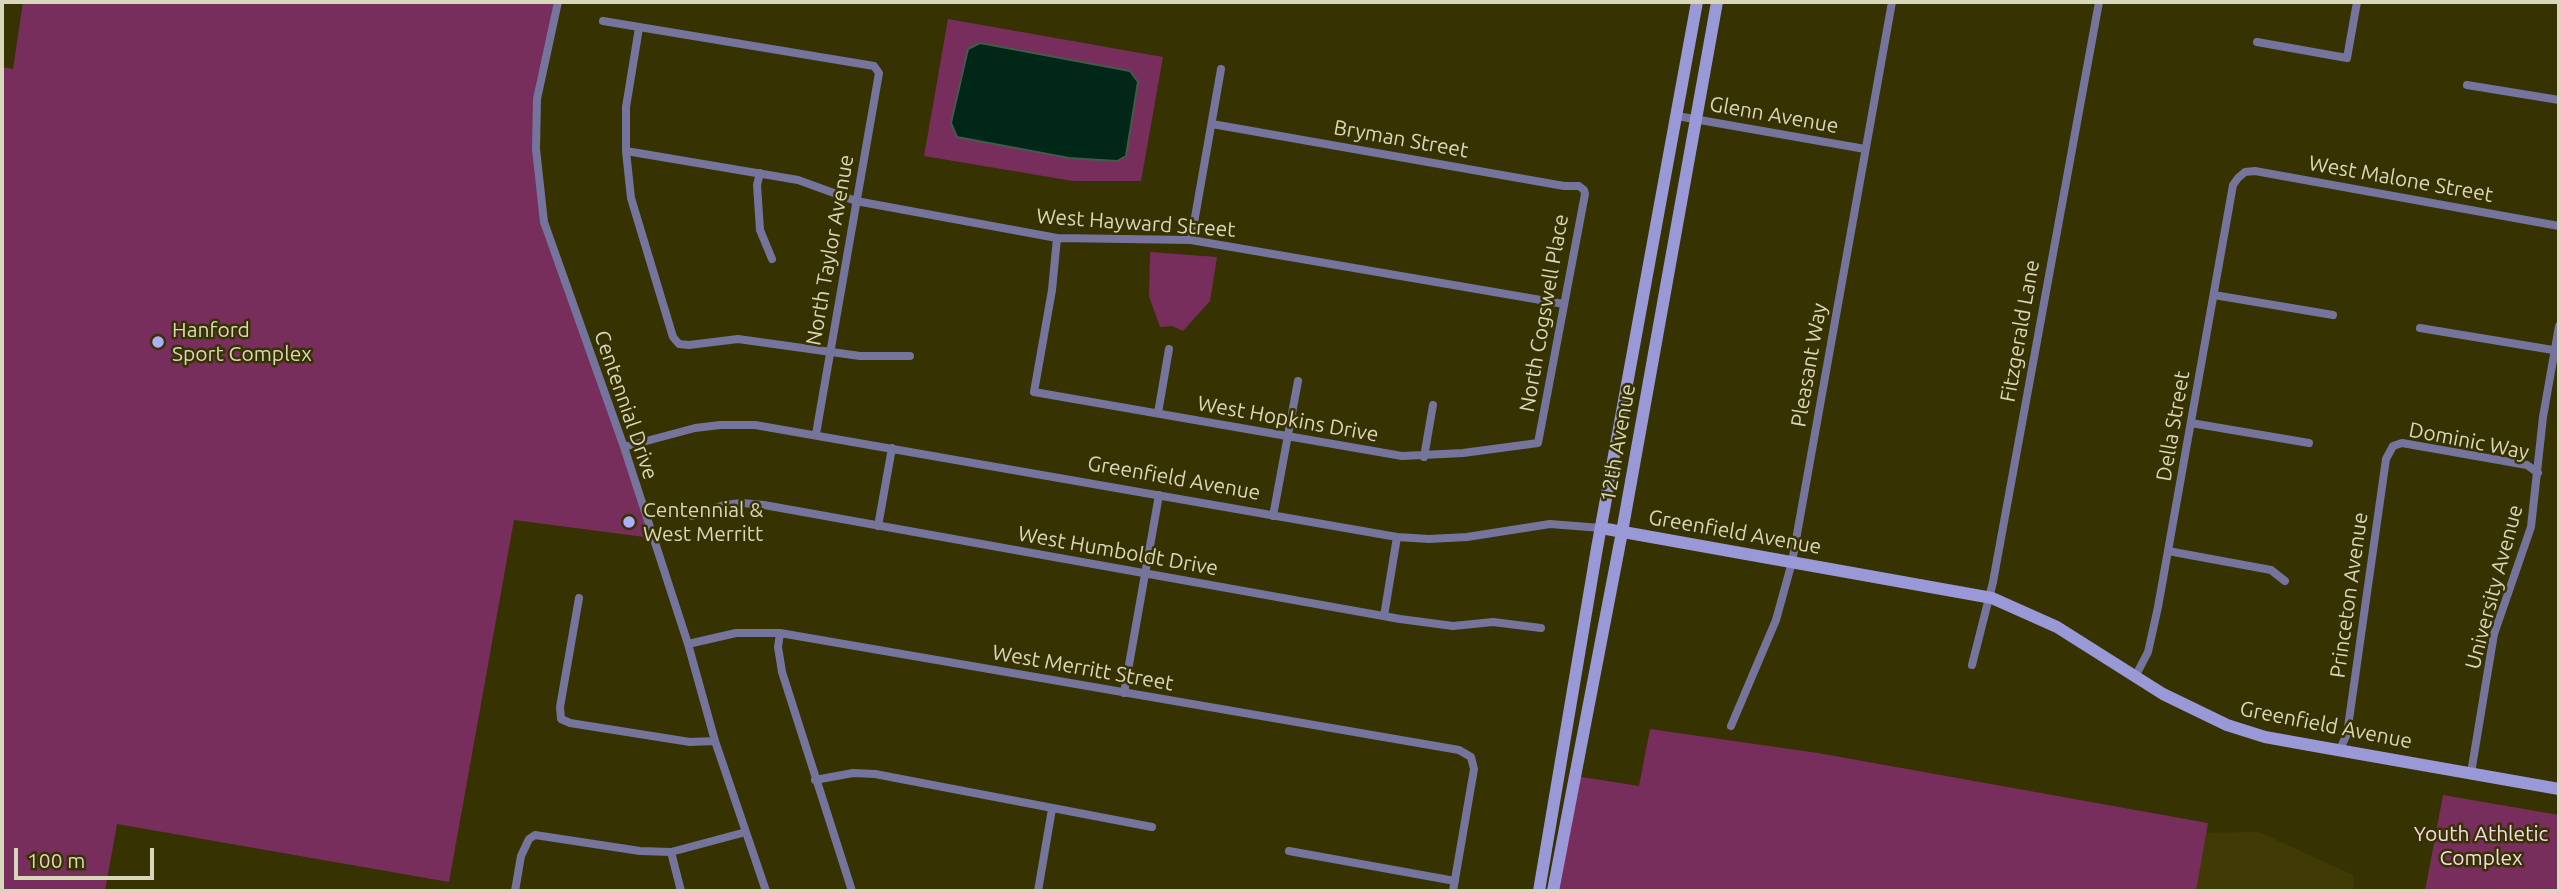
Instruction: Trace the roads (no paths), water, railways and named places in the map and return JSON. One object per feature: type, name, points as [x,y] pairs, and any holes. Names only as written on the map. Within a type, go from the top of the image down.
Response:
[{"type":"main road","name":"12th Avenue","points":[[1539,891],[1601,528],[1697,2]]},
{"type":"main road","name":"12th Avenue","points":[[1553,891],[1622,532],[1717,2]]},
{"type":"main road","name":"Greenfield Avenue","points":[[1601,528],[1988,597],[2010,604],[2057,627],[2135,677],[2227,725],[2265,737],[2559,789]]},
{"type":"street","name":"Centennial Drive","points":[[558,2],[537,99],[536,149],[544,222],[624,447],[688,644],[715,741],[766,891]]},
{"type":"street","name":"Pleasant Way","points":[[1731,726],[1776,620],[1792,562],[1892,2]]},
{"type":"street","name":"Fitzgerald Lane","points":[[1972,665],[1998,555],[2099,2]]},
{"type":"street","points":[[2257,43],[2347,58],[2357,2]]},
{"type":"street","points":[[603,21],[639,28],[626,107],[626,151],[631,198],[642,242],[673,337],[679,344],[737,339],[873,357],[910,356]]},
{"type":"street","name":"North Taylor Avenue","points":[[639,28],[874,66],[879,73],[816,434]]},
{"type":"street","points":[[1191,240],[1221,69]]},
{"type":"street","points":[[2467,85],[2559,100]]},
{"type":"street","name":"Glenn Avenue","points":[[1677,116],[1865,149]]},
{"type":"street","name":"Bryman Street","points":[[1212,124],[1564,186],[1578,186],[1584,190]]},
{"type":"street","name":"West Hayward Street","points":[[626,151],[798,180],[856,201],[1057,238],[1191,240],[1564,304]]},
{"type":"street","name":"West Malone Street","points":[[2238,178],[2245,172],[2255,171],[2559,226]]},
{"type":"street","points":[[760,173],[757,185],[760,230],[772,259]]},
{"type":"street","name":"Della Street","points":[[2135,677],[2148,652],[2233,185],[2238,178]]},
{"type":"street","name":"North Cogswell Place","points":[[1538,443],[1584,190]]},
{"type":"street","name":"West Hopkins Drive","points":[[1057,238],[1052,290],[1034,392],[1402,456],[1424,457],[1538,443]]},
{"type":"street","points":[[2214,295],[2333,315]]},
{"type":"street","name":"University Avenue","points":[[2471,773],[2494,634],[2525,548],[2534,509],[2543,417],[2557,351],[2559,326]]},
{"type":"street","points":[[2420,328],[2557,351]]},
{"type":"street","points":[[1158,413],[1169,349]]},
{"type":"street","points":[[1273,516],[1298,381]]},
{"type":"street","points":[[1424,457],[1433,405]]},
{"type":"street","points":[[2191,423],[2309,443]]},
{"type":"street","name":"Greenfield Avenue","points":[[624,447],[669,433],[720,425],[755,425],[1397,537],[1467,537],[1550,524],[1601,528]]},
{"type":"street","name":"Dominic Way","points":[[2393,446],[2402,443],[2527,466],[2538,473]]},
{"type":"street","name":"Princeton Avenue","points":[[2340,750],[2347,734],[2386,459],[2393,446]]},
{"type":"street","points":[[878,526],[892,448]]},
{"type":"street","points":[[1124,693],[1159,495]]},
{"type":"street","name":"West Humboldt Drive","points":[[692,516],[724,505],[742,503],[1384,616],[1453,626],[1493,622],[1541,628]]},
{"type":"street","points":[[1384,616],[1397,537]]},
{"type":"street","points":[[2168,551],[2271,570],[2285,581]]},
{"type":"street","points":[[579,598],[560,707],[561,719],[570,723],[690,742],[715,741]]},
{"type":"street","name":"West Merritt Street","points":[[688,644],[736,633],[780,633],[1459,750],[1471,757],[1474,769],[1455,881]]},
{"type":"street","points":[[780,633],[778,647],[782,672],[852,891]]},
{"type":"street","points":[[815,780],[853,773],[875,774],[1152,827]]},
{"type":"street","points":[[1038,891],[1052,809]]},
{"type":"street","points":[[515,891],[520,856],[529,839],[535,835],[640,851],[671,852],[746,832]]},
{"type":"street","points":[[1289,851],[1455,881],[1453,891]]},
{"type":"street","points":[[671,852],[681,891]]},
{"type":"place","name":"Hanford Sport Complex","points":[[158,342]]},
{"type":"place","name":"Centennial & West Merritt","points":[[629,522]]},
{"type":"park label","name":"Youth Athletic Complex","points":[[2481,846]]}]
